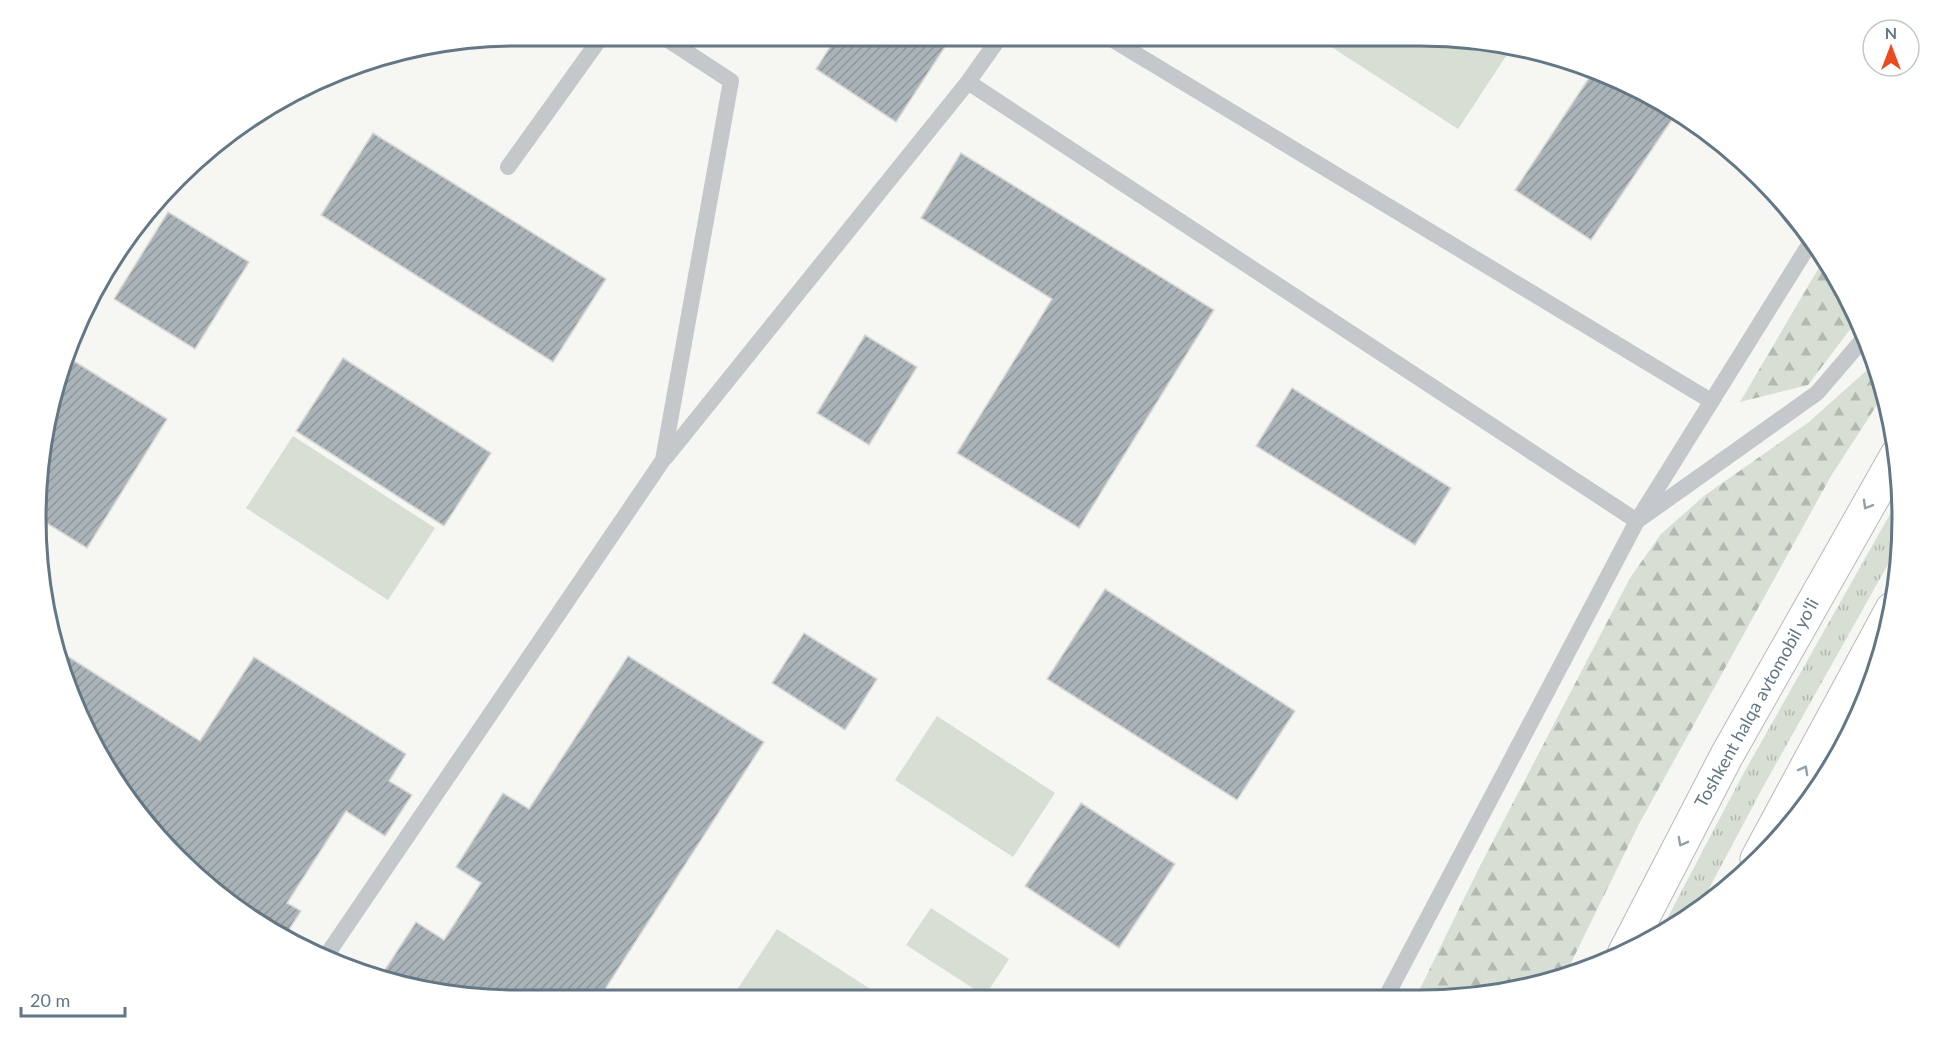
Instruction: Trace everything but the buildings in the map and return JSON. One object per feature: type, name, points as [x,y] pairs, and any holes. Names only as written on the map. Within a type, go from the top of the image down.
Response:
[{"type":"highway","name":"Toshkent halqa avtomobil yo'li","points":[[1631,941],[1727,755],[1889,469]]},
{"type":"highway","points":[[1779,825],[1833,742],[1872,655]]},
{"type":"lane","points":[[508,167],[595,46]]},
{"type":"lane","points":[[663,460],[731,81],[677,46]]},
{"type":"lane","points":[[329,951],[663,460],[968,82],[993,46]]},
{"type":"lane","points":[[1123,46],[1711,401]]},
{"type":"lane","points":[[968,82],[1637,521]]},
{"type":"lane","points":[[1390,990],[1637,521],[1807,248]]},
{"type":"lane","points":[[1637,521],[1817,393],[1859,344]]},
{"type":"green space","points":[[1330,46],[1420,46],[1507,55],[1458,129]]},
{"type":"green space","points":[[1819,267],[1852,327],[1808,385],[1740,402]]},
{"type":"green space","points":[[1868,369],[1878,404],[1831,476],[1639,824],[1570,966],[1513,981],[1451,989],[1419,990],[1478,870],[1630,578],[1661,534],[1704,496],[1809,422]]},
{"type":"green space","points":[[293,436],[435,528],[388,600],[246,508]]},
{"type":"green space","points":[[1892,511],[1890,561],[1763,787],[1706,895],[1666,921],[1741,778]]},
{"type":"green space","points":[[937,716],[1055,793],[1013,857],[895,780]]},
{"type":"green space","points":[[931,908],[1009,959],[989,990],[976,990],[906,945]]},
{"type":"green space","points":[[777,929],[872,990],[737,990]]}]
